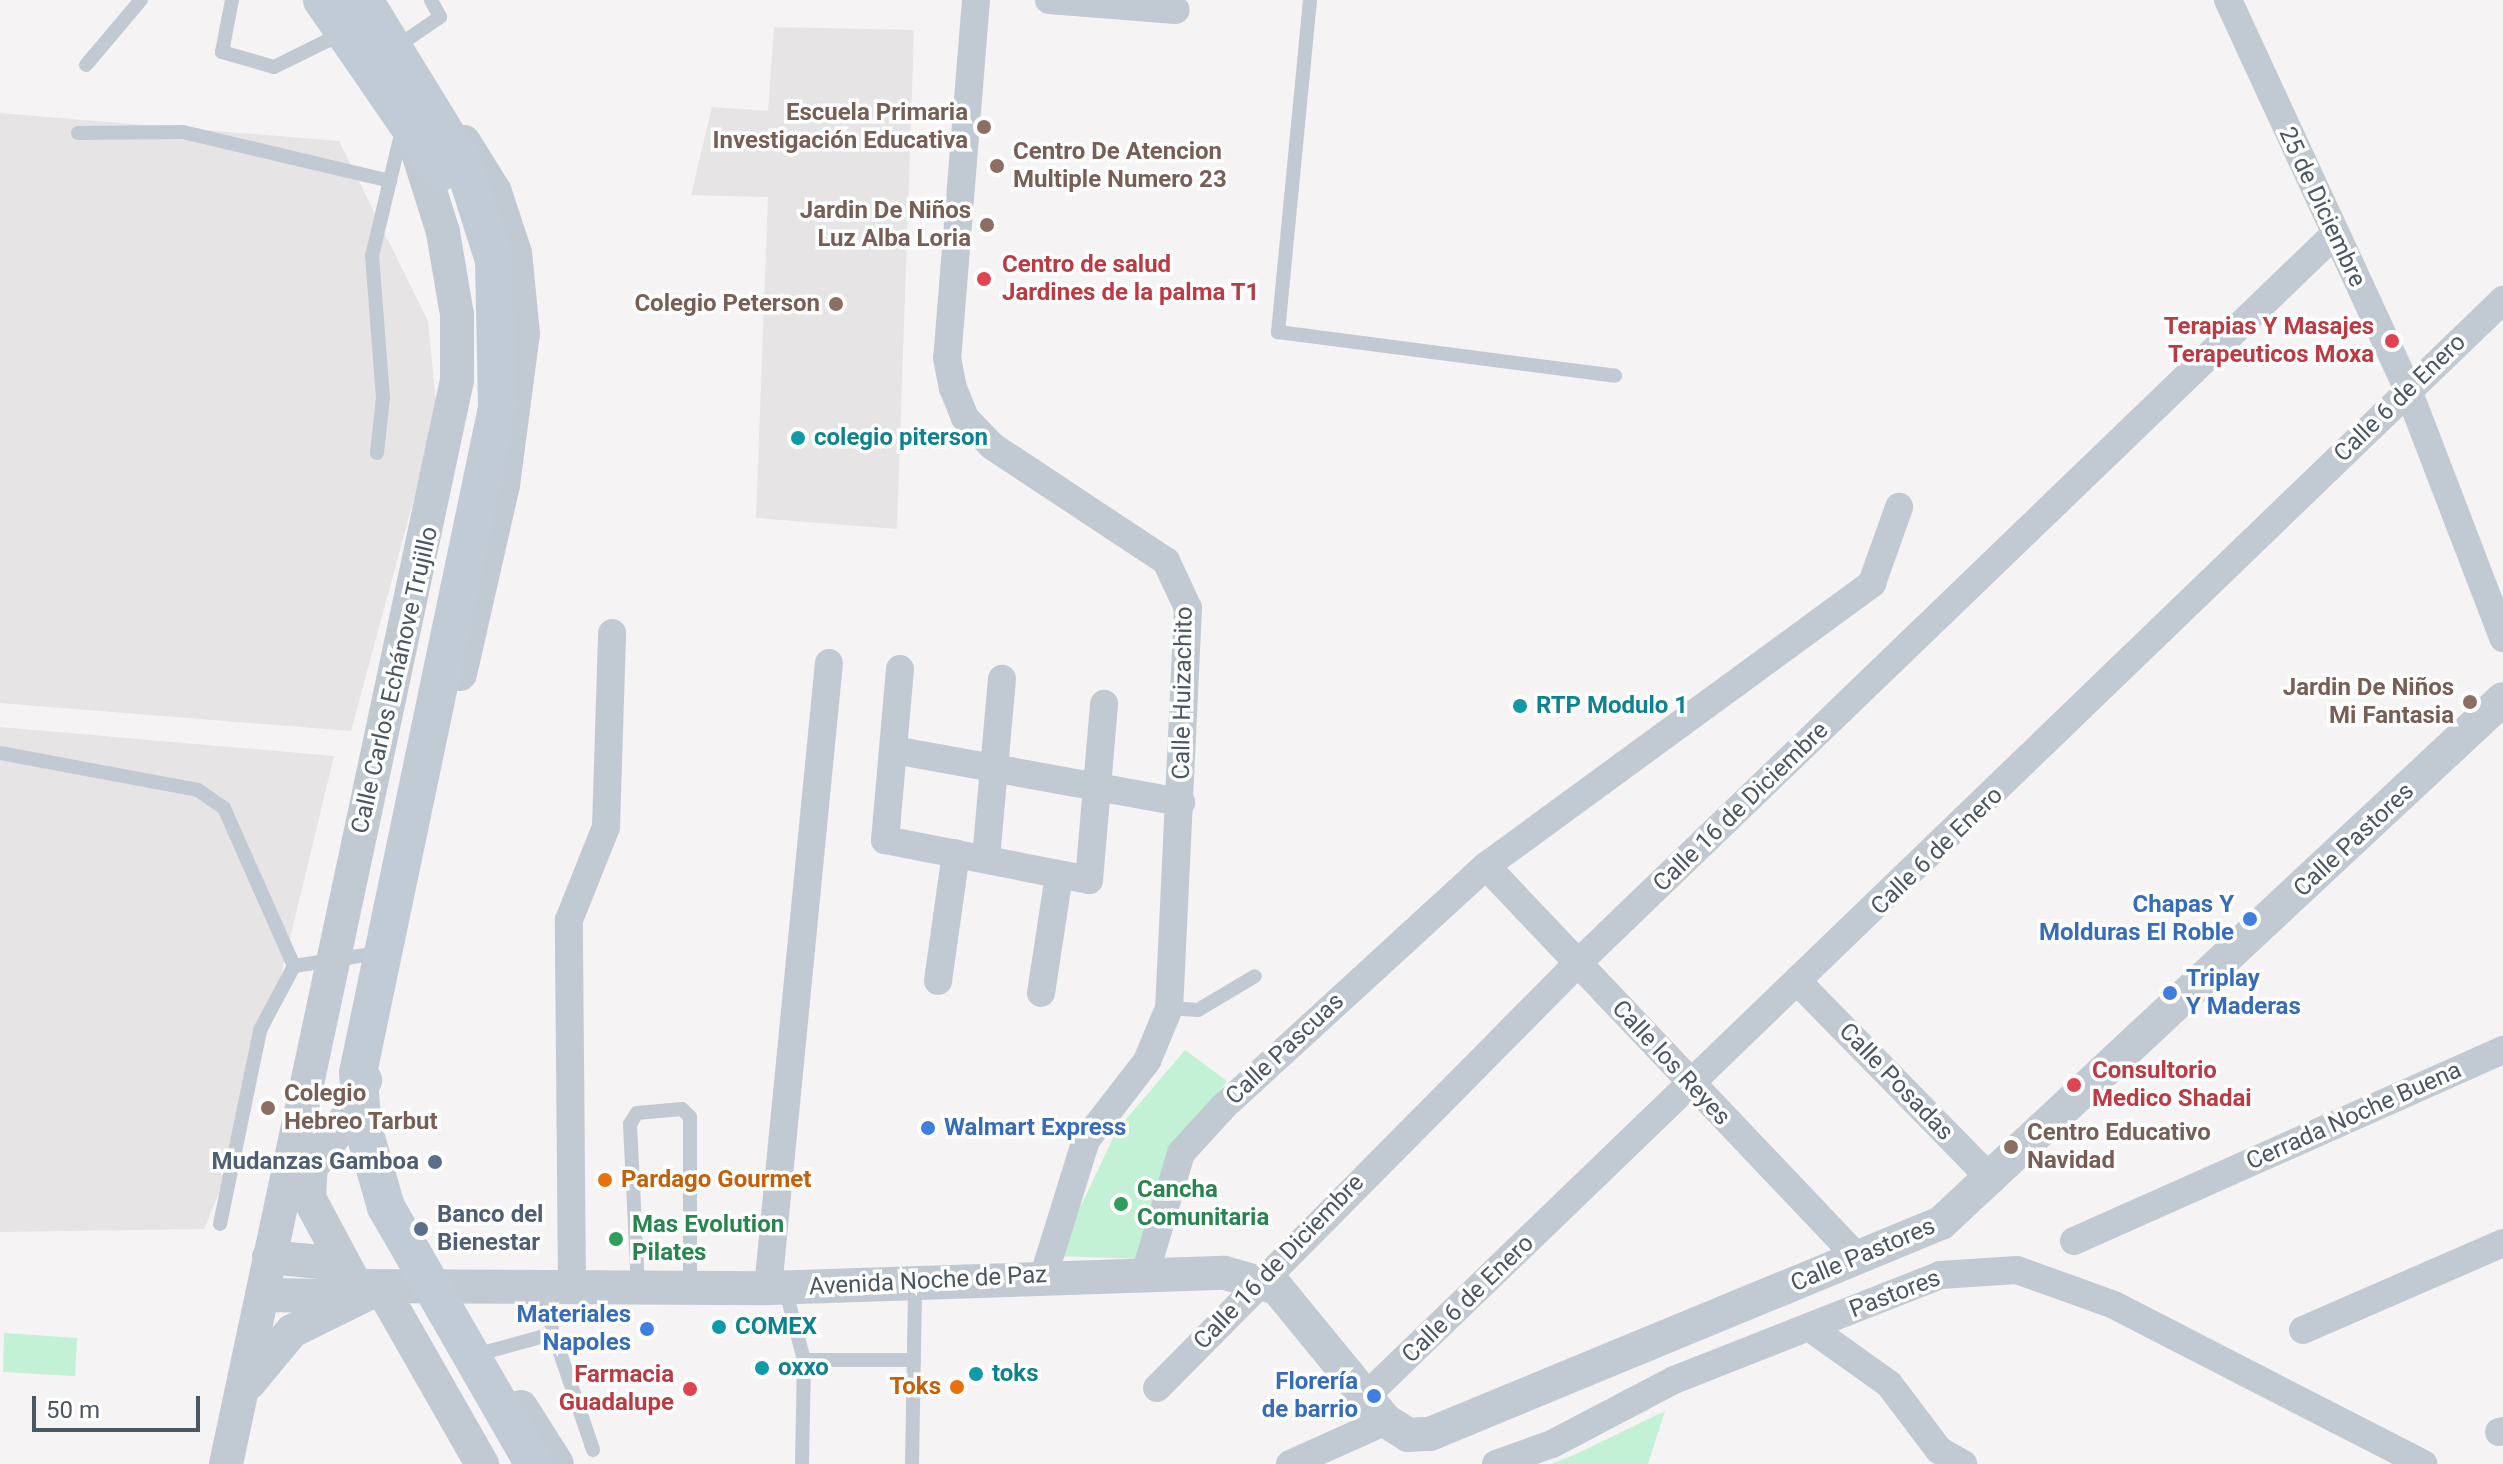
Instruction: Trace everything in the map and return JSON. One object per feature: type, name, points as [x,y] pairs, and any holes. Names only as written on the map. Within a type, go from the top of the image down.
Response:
[{"type":"main road","name":"Calle Carlos Echánove Trujillo","points":[[322,0],[341,34],[451,166],[494,260],[497,408],[358,1073],[363,1127],[386,1207],[534,1464]]},
{"type":"main road","name":"Calle Carlos Echánove Trujillo","points":[[364,0],[393,49],[415,120]]},
{"type":"main road","name":"Calle Carlos Echánove Trujillo","points":[[451,166],[475,273],[481,370],[454,532],[340,1023],[336,1078],[347,1164],[363,1210],[508,1464]]},
{"type":"street","name":"Calle Huizachito","points":[[976,0],[947,358],[953,388],[965,418],[992,446],[1166,561],[1183,585],[1181,802],[1169,1008],[1147,1061],[1086,1140],[1044,1275]]},
{"type":"street","points":[[1049,0],[1176,10]]},
{"type":"street","name":"25 de Diciembre","points":[[2228,0],[2408,390],[2503,638]]},
{"type":"street","name":"Calle Carlos Echánove Trujillo","points":[[226,1464],[332,965],[447,450],[457,315],[443,232],[415,120]]},
{"type":"street","name":"Calle Carlos Echánove Trujillo","points":[[272,1242],[311,1160],[351,1112],[373,1060],[511,438],[523,334],[515,253],[495,192],[471,150],[415,120]]},
{"type":"street","name":"Calle 16 de Diciembre","points":[[1157,1388],[1260,1278],[1578,963],[2334,235]]},
{"type":"street","name":"Calle 6 de Enero","points":[[1290,1464],[1375,1409],[1691,1087],[1801,985],[2503,300]]},
{"type":"street","name":"Calle Pascuas","points":[[1145,1274],[1181,1153],[1298,1035],[1486,866],[1872,583],[1899,507]]},
{"type":"street","points":[[418,578],[458,575],[479,590]]},
{"type":"street","points":[[572,1288],[569,920],[606,827],[612,633]]},
{"type":"street","points":[[776,1288],[829,663]]},
{"type":"street","points":[[900,669],[885,840],[1089,880],[1104,704]]},
{"type":"street","points":[[986,858],[1002,679]]},
{"type":"street","name":"Calle Pastores","points":[[1375,1409],[1408,1435],[1430,1434],[1941,1223],[1992,1180],[2503,699]]},
{"type":"street","points":[[389,706],[406,719],[451,713]]},
{"type":"street","points":[[895,739],[993,767],[1181,802]]},
{"type":"street","points":[[938,981],[956,853]]},
{"type":"street","name":"Calle los Reyes","points":[[1486,866],[1691,1087],[1857,1257]]},
{"type":"street","points":[[1041,993],[1059,875]]},
{"type":"street","name":"Calle Posadas","points":[[1801,985],[1992,1180]]},
{"type":"street","name":"Cerrada Noche Buena","points":[[2074,1241],[2503,1050]]},
{"type":"street","points":[[373,1060],[396,1207],[443,1288],[557,1464]]},
{"type":"street","points":[[311,1160],[309,1198],[359,1279],[435,1379],[482,1464]]},
{"type":"street","name":"Avenida Noche de Paz","points":[[272,1242],[359,1279],[443,1288],[776,1288],[1044,1275],[1145,1274],[1260,1278]]},
{"type":"street","points":[[2303,1330],[2503,1243]]},
{"type":"street","name":"Pastores","points":[[1496,1464],[1809,1327],[1940,1275],[2017,1270],[2114,1305],[2424,1464]]},
{"type":"street","points":[[1260,1278],[1277,1288],[1375,1409]]},
{"type":"street","points":[[242,1392],[292,1331],[359,1279]]},
{"type":"street","name":"Avenida Noche de Paz","points":[[262,1295],[331,1296],[359,1279]]},
{"type":"street","points":[[1809,1327],[1889,1384],[1939,1450],[1963,1464]]},
{"type":"street","points":[[435,1379],[453,1350],[486,1352]]},
{"type":"lane","points":[[86,65],[141,0]]},
{"type":"lane","points":[[232,0],[222,52],[274,67],[341,34]]},
{"type":"lane","points":[[393,49],[440,17],[431,0]]},
{"type":"lane","points":[[1310,0],[1278,332],[1615,376]]},
{"type":"lane","points":[[377,453],[383,398],[372,256],[390,181],[415,120]]},
{"type":"lane","points":[[78,133],[183,132],[390,181]]},
{"type":"lane","points":[[3,757],[198,790],[224,808],[294,966]]},
{"type":"lane","points":[[294,966],[332,965],[398,947]]},
{"type":"lane","points":[[220,1224],[260,1030],[294,966]]},
{"type":"lane","points":[[1169,1008],[1198,1010],[1255,976]]},
{"type":"lane","points":[[638,1288],[630,1124],[637,1113],[682,1109],[690,1117],[690,1288]]},
{"type":"lane","points":[[912,1464],[916,1281]]},
{"type":"lane","points":[[538,1288],[593,1450]]},
{"type":"lane","points":[[776,1288],[804,1360],[802,1464]]},
{"type":"lane","points":[[486,1352],[552,1334]]},
{"type":"lane","points":[[804,1360],[914,1360]]},
{"type":"shaded area","name":"Colegio Peterson","points":[[774,27],[914,30],[897,529],[756,518],[768,197],[691,195],[712,107],[768,111]]},
{"type":"shaded area","points":[[0,113],[339,141],[428,321],[437,413],[351,731],[0,703]]},
{"type":"shaded area","points":[[0,727],[334,756],[242,1137],[204,1229],[0,1232]]},
{"type":"green space","name":"Cancha Comunitaria","points":[[1185,1050],[1227,1081],[1173,1152],[1144,1259],[1057,1256],[1117,1130]]},
{"type":"green space","points":[[4,1333],[77,1338],[75,1376],[3,1372]]},
{"type":"green space","points":[[1665,1411],[1648,1464],[1551,1464],[1574,1455]]},
{"type":"place","name":"Escuela Primaria Investigación Educativa","points":[[984,127]]},
{"type":"place","name":"Centro De Atencion Multiple Numero 23","points":[[997,166]]},
{"type":"place","name":"Jardin De Niños Luz Alba Loria","points":[[987,225]]},
{"type":"place","name":"Centro de salud Jardines de la palma T1","points":[[984,279]]},
{"type":"place","name":"Colegio Peterson","points":[[836,304]]},
{"type":"place","name":"Terapias Y Masajes Terapeuticos Moxa","points":[[2392,341]]},
{"type":"place","name":"colegio piterson","points":[[798,438]]},
{"type":"place","name":"Jardin De Niños Mi Fantasia","points":[[2470,702]]},
{"type":"place","name":"RTP Modulo 1","points":[[1520,706]]},
{"type":"place","name":"Chapas Y Molduras El Roble","points":[[2250,919]]},
{"type":"place","name":"Triplay Y Maderas","points":[[2170,993]]},
{"type":"place","name":"Consultorio Medico Shadai","points":[[2074,1085]]},
{"type":"place","name":"Colegio Hebreo Tarbut","points":[[268,1108]]},
{"type":"place","name":"Walmart Express","points":[[928,1128]]},
{"type":"place","name":"Centro Educativo Navidad","points":[[2011,1147]]},
{"type":"place","name":"Mudanzas Gamboa","points":[[435,1162]]},
{"type":"place","name":"Pardago Gourmet","points":[[605,1180]]},
{"type":"place","name":"Cancha Comunitaria","points":[[1121,1204]]},
{"type":"place","name":"Banco del Bienestar","points":[[421,1229]]},
{"type":"place","name":"Mas Evolution Pilates","points":[[616,1239]]},
{"type":"place","name":"COMEX","points":[[719,1327]]},
{"type":"place","name":"Materiales Napoles","points":[[647,1329]]},
{"type":"place","name":"oxxo","points":[[762,1368]]},
{"type":"place","name":"toks","points":[[976,1374]]},
{"type":"place","name":"Toks","points":[[957,1387]]},
{"type":"place","name":"Farmacia Guadalupe","points":[[690,1389]]},
{"type":"place","name":"Florería de barrio","points":[[1374,1396]]}]
